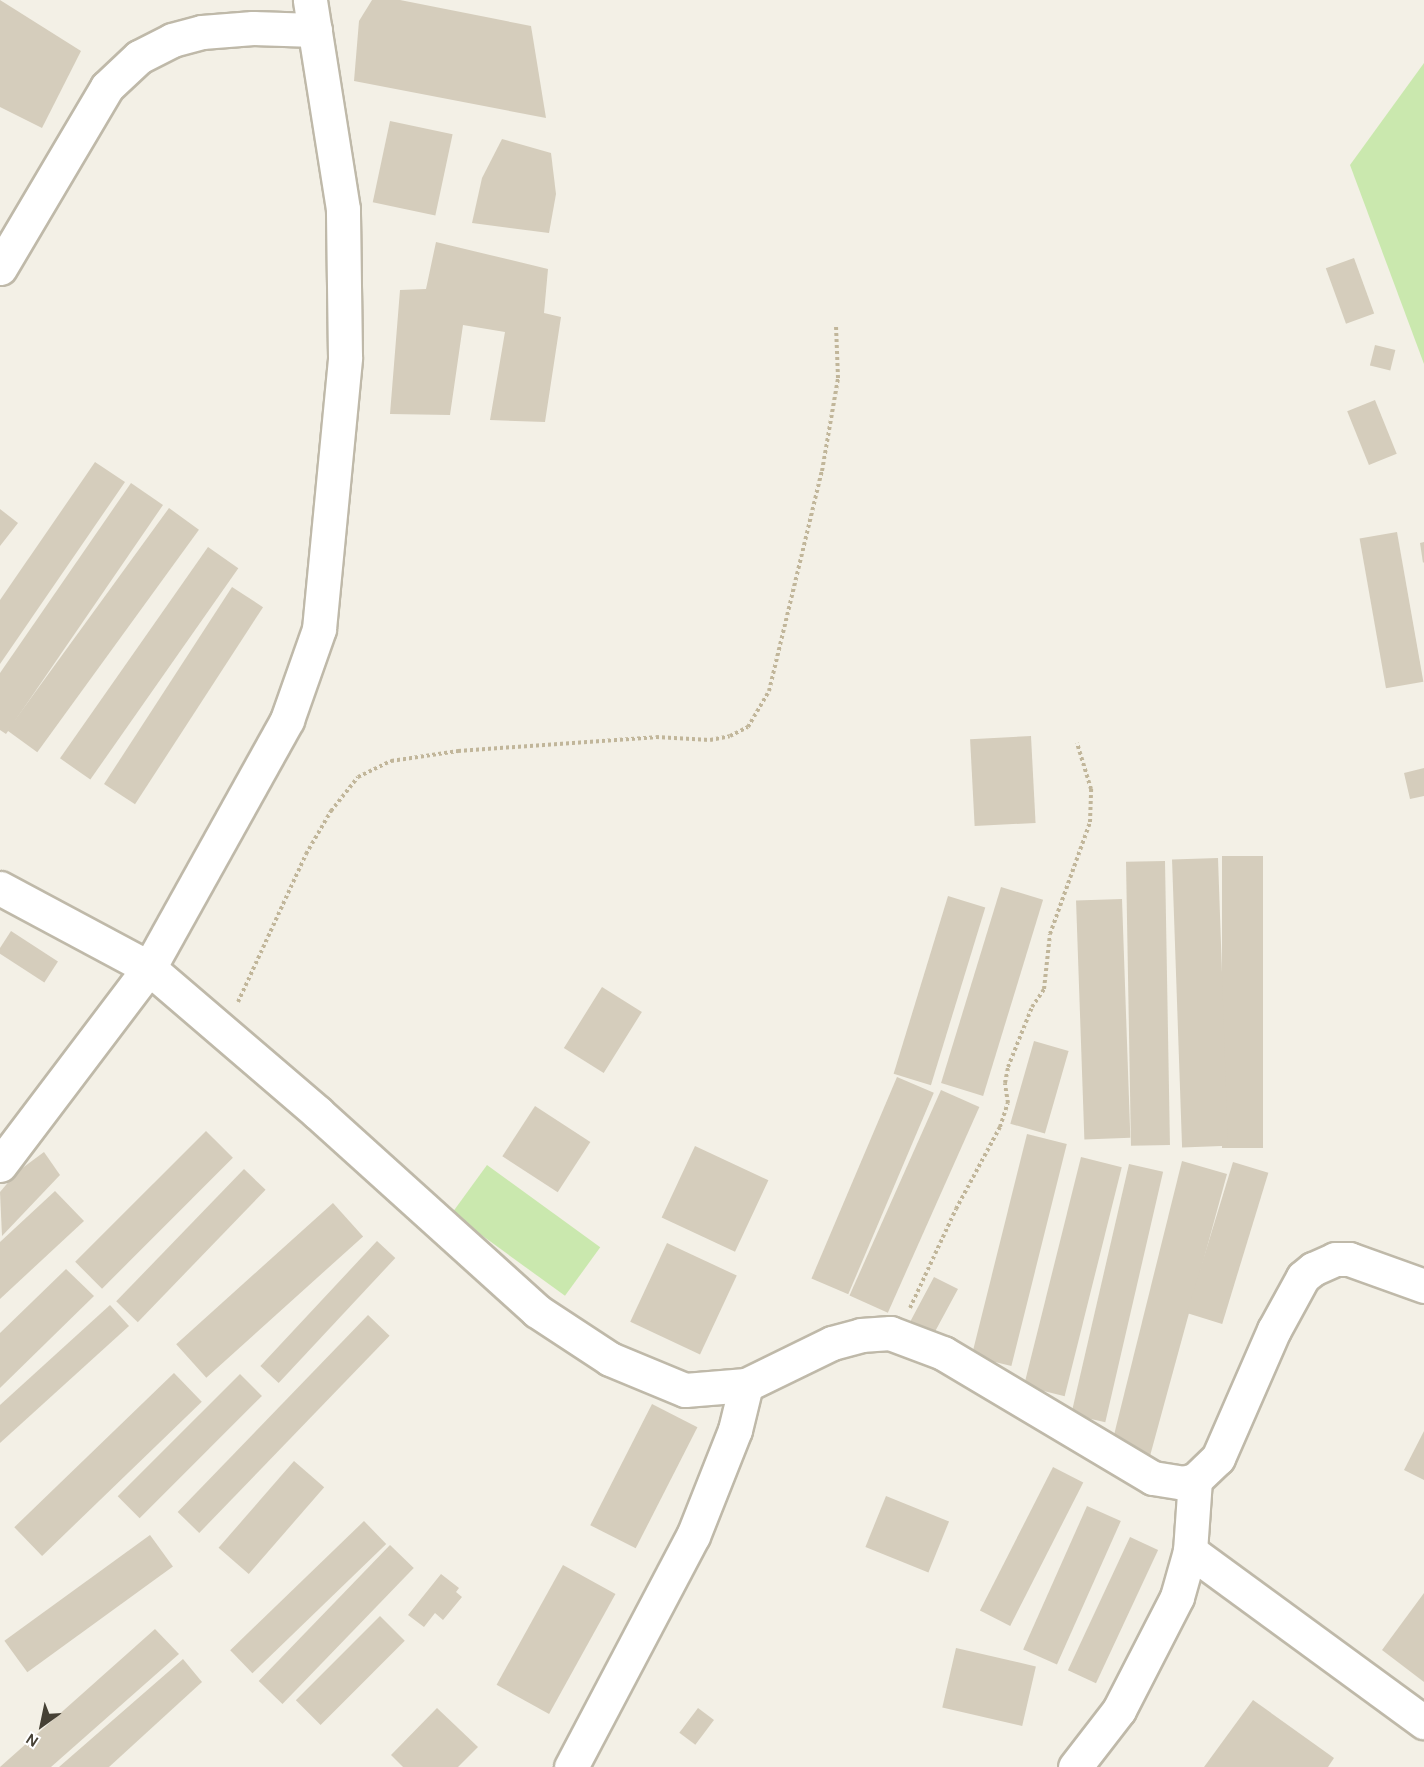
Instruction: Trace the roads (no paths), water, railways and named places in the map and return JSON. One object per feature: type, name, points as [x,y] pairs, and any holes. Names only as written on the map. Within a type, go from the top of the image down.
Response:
[{"type":"street","points":[[0,268],[107,87],[139,57],[172,40],[202,32],[253,28],[313,15],[343,209],[345,357],[319,629],[305,677],[286,720],[149,968],[0,1165]]},
{"type":"street","points":[[0,888],[149,968],[537,1311],[609,1359],[685,1390],[746,1385],[832,1343],[861,1335],[895,1334],[944,1353],[1153,1478],[1183,1482],[1195,1480],[1218,1458],[1270,1339],[1303,1277],[1327,1261],[1343,1258],[1424,1286]]},
{"type":"street","points":[[571,1767],[693,1536],[735,1430],[746,1385]]},
{"type":"street","points":[[1075,1767],[1119,1710],[1148,1660],[1177,1597],[1190,1551],[1195,1480]]},
{"type":"street","points":[[1190,1551],[1424,1722]]}]
